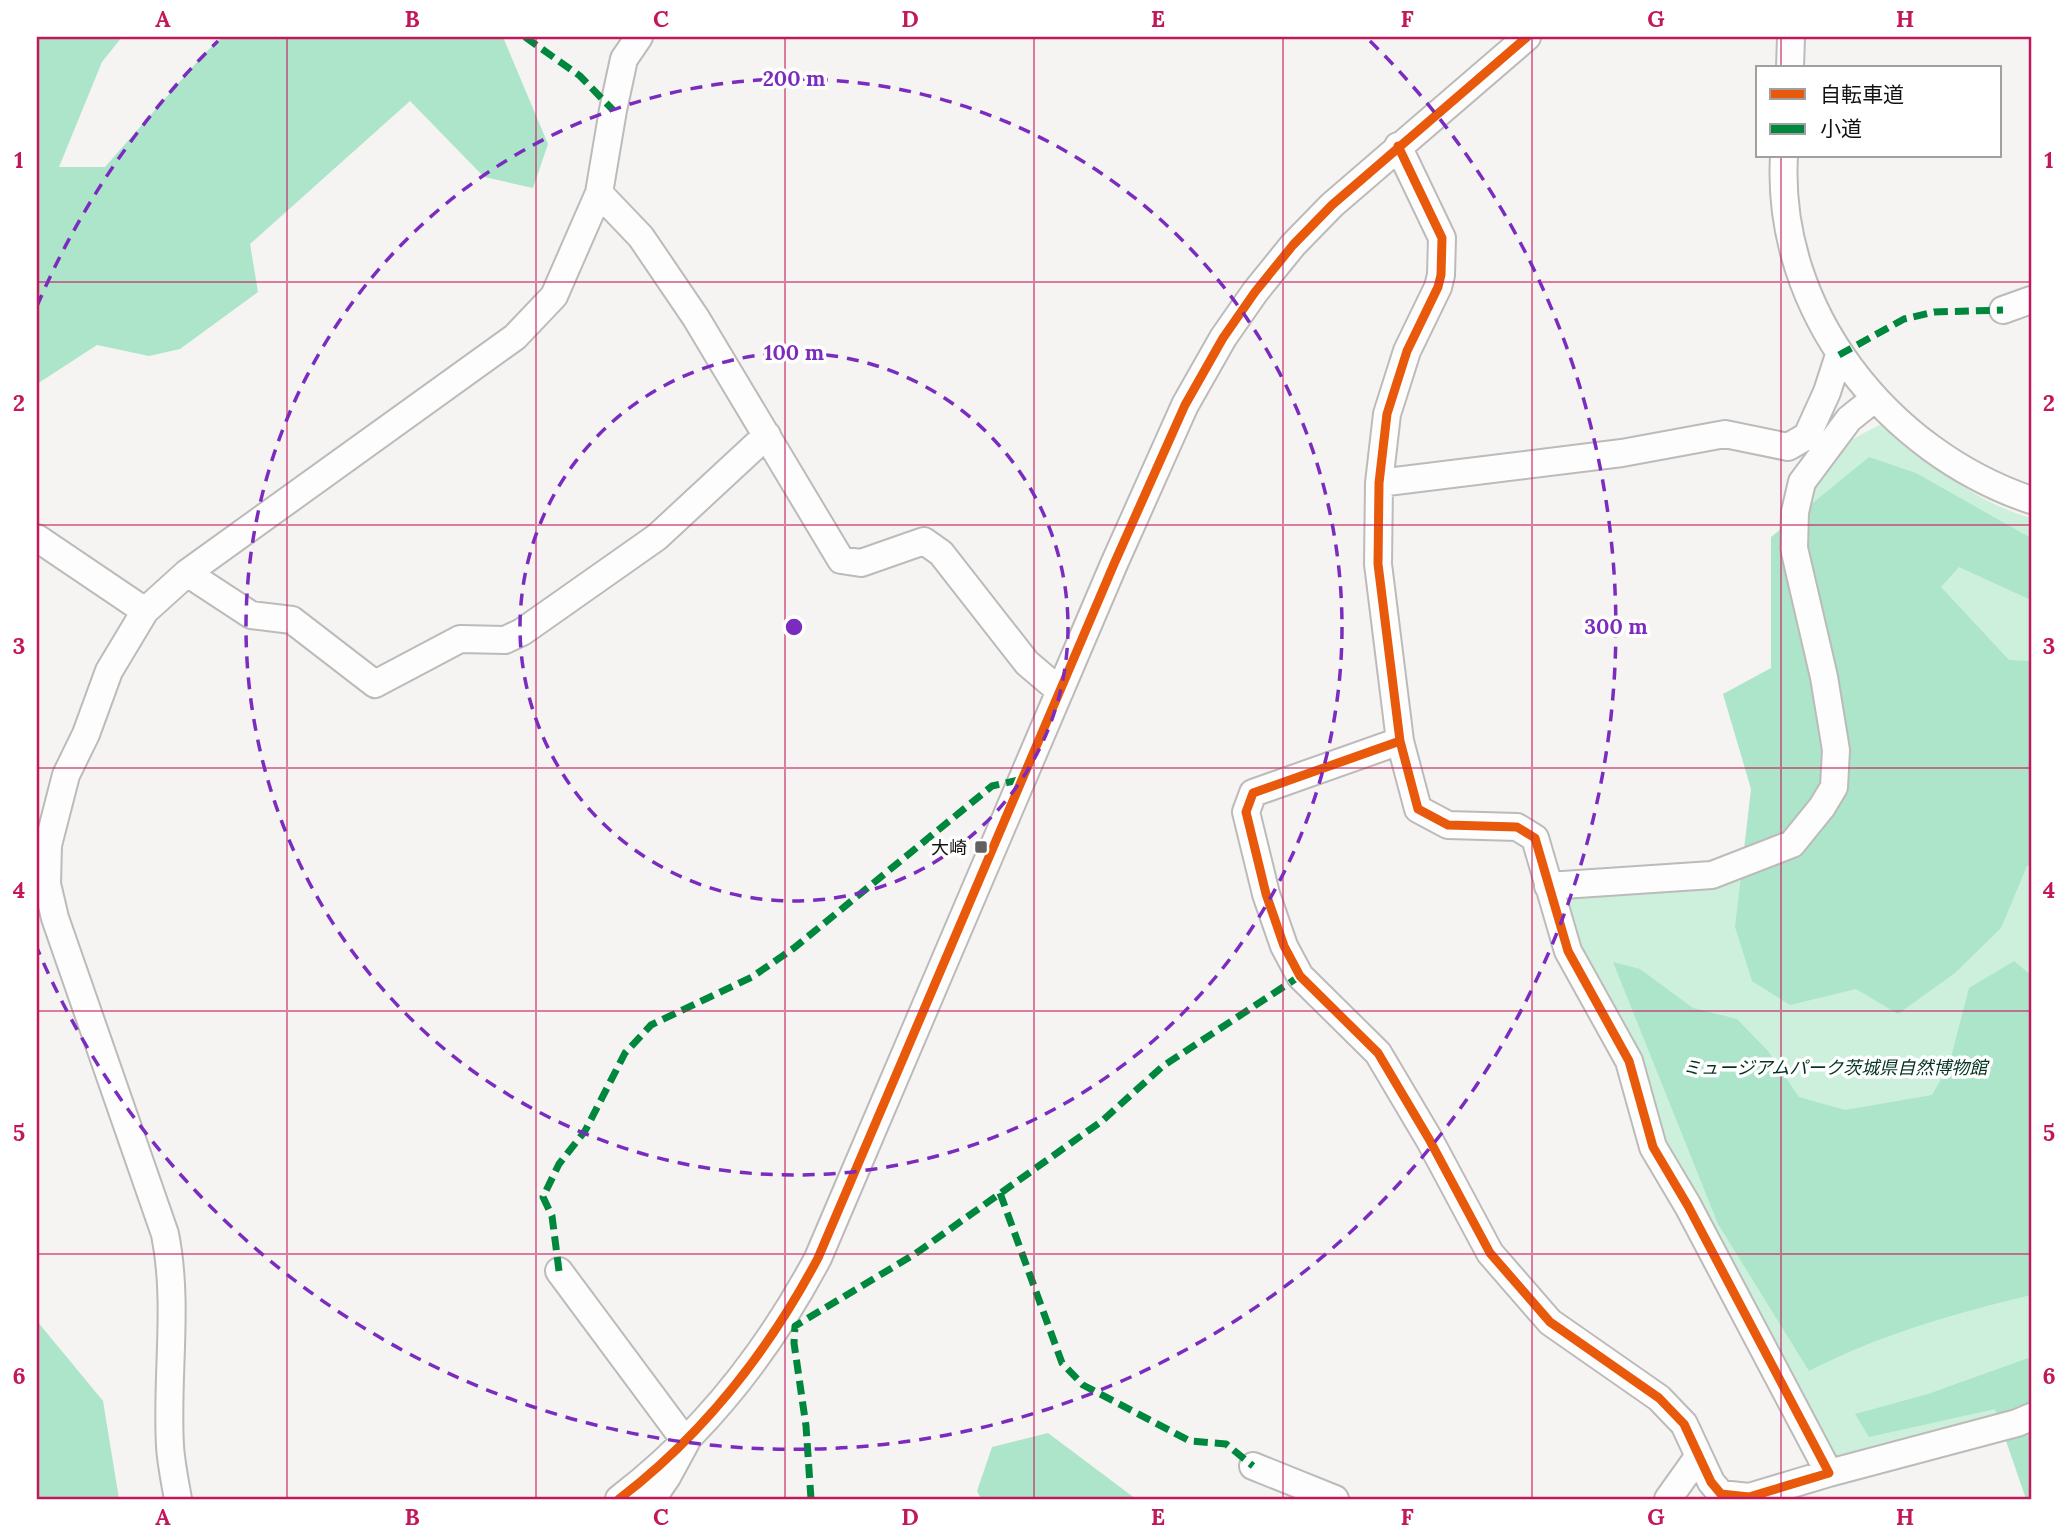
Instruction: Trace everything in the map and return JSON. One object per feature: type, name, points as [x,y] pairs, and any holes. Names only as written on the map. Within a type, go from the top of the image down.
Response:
[{"type":"street","points":[[178,1499],[170,1446],[172,1309],[167,1246],[145,1174],[55,918],[47,884],[43,839],[109,671],[145,611],[187,573],[515,337],[554,296],[599,193],[624,60],[639,37]]},
{"type":"street","points":[[619,1499],[686,1442],[790,1322],[844,1202],[1060,691],[1185,405],[1223,338],[1293,245],[1332,205],[1527,37]]},
{"type":"street","points":[[1790,66],[1791,37]]},
{"type":"street","points":[[1398,146],[1442,238],[1438,287],[1407,351],[1387,414],[1379,483],[1378,564],[1400,741],[1419,809],[1448,825],[1517,827],[1535,838],[1568,950],[1629,1061],[1653,1147],[1688,1206],[1829,1473]]},
{"type":"street","points":[[1784,158],[1784,188],[1794,251],[1806,287],[1839,355],[1874,399],[1934,451],[2008,493],[2031,500]]},
{"type":"street","points":[[599,193],[641,237],[696,318],[841,560],[860,563],[924,541],[942,553],[1027,663],[1060,691]]},
{"type":"street","points":[[2003,310],[2031,300]]},
{"type":"street","points":[[1379,483],[1622,453],[1725,434],[1788,447],[1807,436],[1827,392],[1839,355]]},
{"type":"street","points":[[1548,886],[1712,875],[1792,844],[1822,807],[1834,787],[1836,750],[1824,677],[1794,548],[1796,512],[1802,482],[1849,419],[1874,399]]},
{"type":"street","points":[[187,573],[251,615],[292,620],[374,684],[460,639],[505,640],[522,632],[657,537],[767,435]]},
{"type":"street","points":[[37,538],[145,611]]},
{"type":"street","points":[[1400,741],[1253,793],[1246,812],[1266,894],[1284,946],[1300,976],[1378,1054],[1430,1139],[1490,1253],[1550,1322],[1659,1398],[1684,1424],[1711,1482],[1721,1494],[1749,1497],[2031,1417]]},
{"type":"street","points":[[559,1271],[686,1442]]},
{"type":"street","points":[[652,1499],[686,1442]]},
{"type":"street","points":[[1668,1499],[1698,1457]]},
{"type":"street","points":[[1253,1466],[1335,1499]]},
{"type":"green space","points":[[37,37],[122,37],[102,62],[59,167],[105,167],[222,37],[503,37],[548,144],[533,188],[484,177],[410,101],[250,244],[258,292],[180,349],[149,356],[97,345],[37,384]]},
{"type":"green space","name":"ミュージアムパーク茨城県自然博物館","points":[[1881,424],[1933,466],[1970,491],[2031,518],[2031,1417],[1829,1473],[1688,1206],[1548,886],[1759,880],[1810,546],[1811,489],[1849,441]]},
{"type":"green space","points":[[1869,457],[1916,473],[2031,538],[2031,600],[1959,567],[1941,587],[2009,660],[2031,661],[2031,864],[2027,866],[2001,928],[1955,973],[1898,1014],[1856,989],[1790,1005],[1752,981],[1735,927],[1751,789],[1723,694],[1771,668],[1771,537]]},
{"type":"green space","points":[[2014,961],[2031,975],[2031,1295],[1918,1326],[1862,1346],[1809,1371],[1718,1224],[1613,962],[1640,969],[1693,1008],[1737,1019],[1768,1051],[1799,1097],[1845,1110],[1932,1095],[1949,1065],[1969,988]]},
{"type":"green space","points":[[37,1321],[103,1401],[119,1499],[37,1499]]},
{"type":"green space","points":[[2031,1357],[2031,1499],[2026,1499],[1995,1409],[1869,1437],[1855,1414],[1928,1394]]},
{"type":"green space","points":[[1048,1433],[1136,1499],[981,1499],[977,1491],[992,1447]]},
{"type":"marked path","points":[[525,37],[580,76],[613,110]]},
{"type":"marked path","points":[[1839,355],[1904,319],[1934,312],[2003,310]]},
{"type":"marked path","points":[[559,1271],[552,1216],[543,1197],[559,1164],[585,1131],[625,1053],[651,1025],[752,977],[794,948],[992,786],[1023,779]]},
{"type":"marked path","points":[[811,1499],[806,1426],[794,1343],[795,1326],[915,1254],[1102,1121],[1163,1066],[1300,976]]},
{"type":"marked path","points":[[1000,1193],[1062,1363],[1083,1385],[1190,1441],[1226,1444],[1253,1466]]},
{"type":"cycle path","points":[[619,1499],[679,1447],[732,1389],[778,1326],[818,1258],[1114,564],[1185,405],[1223,338],[1293,245],[1332,205],[1527,37]]},
{"type":"cycle path","points":[[1398,146],[1442,238],[1438,287],[1407,351],[1387,414],[1379,483],[1378,564],[1400,741],[1418,809],[1448,825],[1517,827],[1535,838],[1568,951],[1629,1061],[1653,1147],[1688,1206],[1829,1473],[1749,1497],[1721,1494],[1711,1482],[1684,1424],[1659,1398],[1550,1322],[1490,1253],[1429,1139],[1378,1053],[1300,976],[1284,946],[1266,894],[1246,812],[1253,793],[1400,741]]},
{"type":"place","name":"大崎","points":[[981,847]]}]
